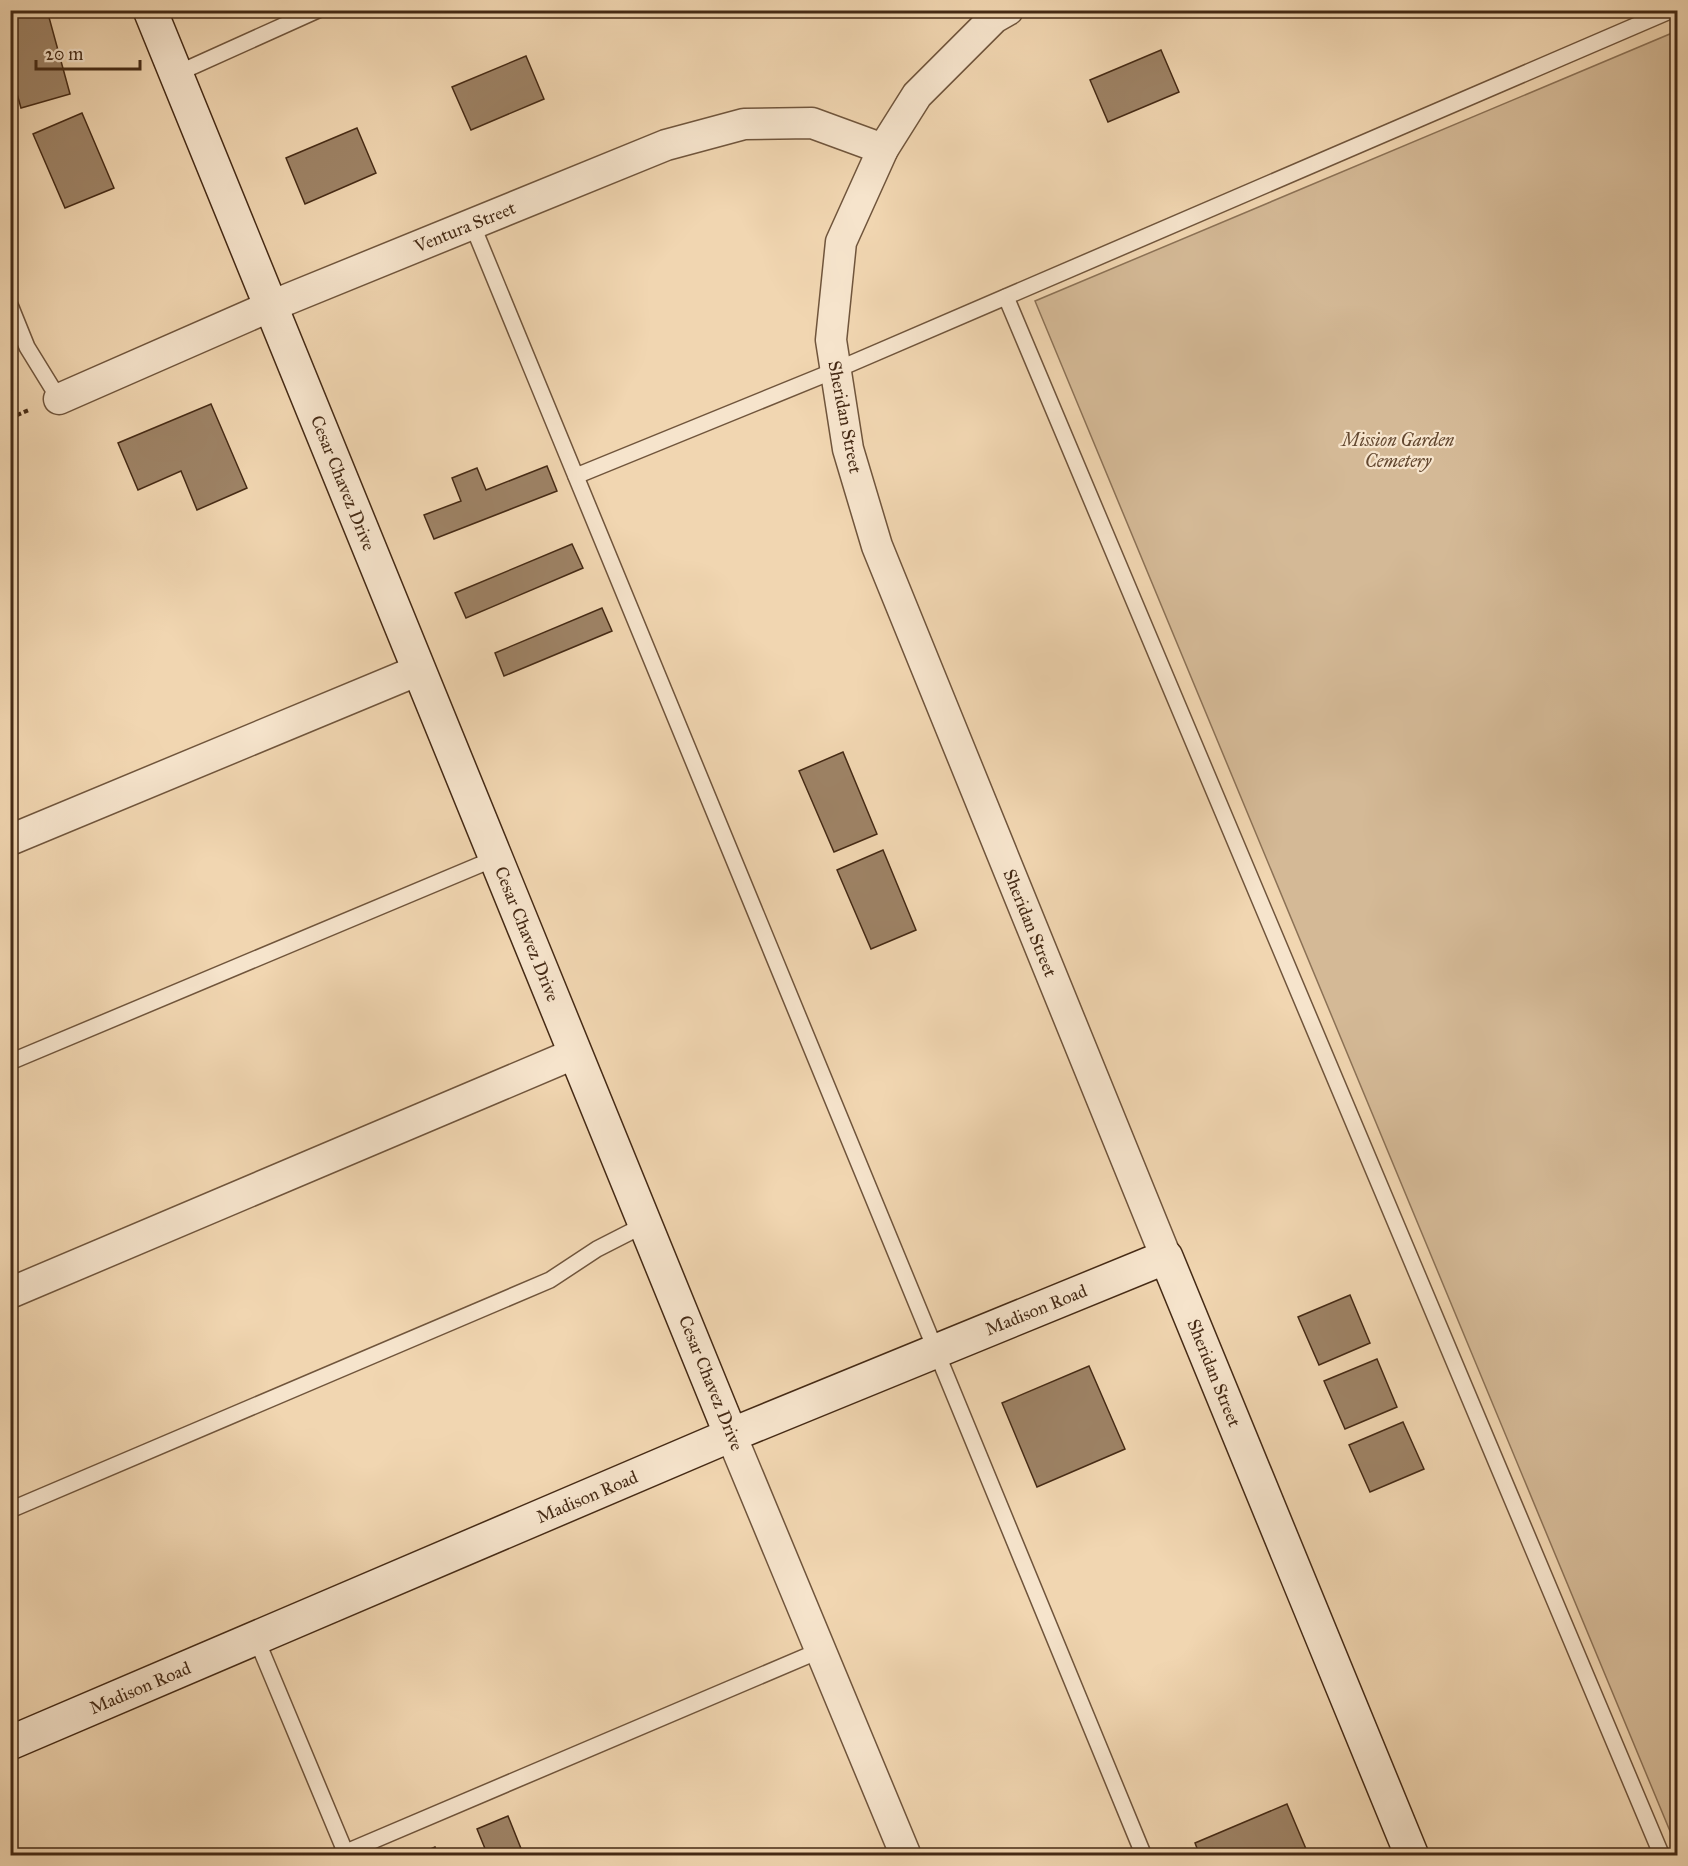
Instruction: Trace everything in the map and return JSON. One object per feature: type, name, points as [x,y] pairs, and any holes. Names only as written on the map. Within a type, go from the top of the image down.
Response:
[{"type":"street","name":"Cesar Chavez Drive","points":[[150,10],[904,1855]]},
{"type":"street","name":"Sheridan Street","points":[[1008,10],[994,18],[917,95],[883,149],[842,242],[831,340],[848,449],[877,546],[1412,1856]]},
{"type":"street","name":"Ventura Street","points":[[59,399],[271,306],[666,145],[744,124],[812,123],[883,149]]},
{"type":"street","points":[[10,840],[419,670]]},
{"type":"street","points":[[10,1293],[576,1053]]},
{"type":"street","name":"Madison Road","points":[[10,1743],[731,1435],[1166,1257]]},
{"type":"lane","points":[[176,74],[318,10]]},
{"type":"lane","points":[[576,476],[836,370],[1672,10]]},
{"type":"lane","points":[[472,224],[1144,1856]]},
{"type":"lane","points":[[1006,297],[1662,1856]]},
{"type":"lane","points":[[10,305],[27,347],[59,399]]},
{"type":"lane","points":[[10,1062],[496,858]]},
{"type":"lane","points":[[10,1510],[550,1280],[597,1249],[646,1224]]},
{"type":"lane","points":[[256,1638],[343,1854],[821,1650]]},
{"type":"green space","name":"Mission Garden Cemetery","points":[[1677,31],[1677,1848],[1035,301]]},
{"type":"building","points":[[10,10],[47,10],[70,94],[21,108],[10,69]]},
{"type":"building","points":[[1161,50],[1179,92],[1108,122],[1090,80]]},
{"type":"building","points":[[526,56],[544,99],[471,130],[452,87]]},
{"type":"building","points":[[82,113],[114,188],[65,208],[33,134]]},
{"type":"building","points":[[357,128],[376,173],[305,204],[286,158]]},
{"type":"building","points":[[211,404],[247,488],[197,510],[181,471],[138,490],[118,443]]},
{"type":"building","points":[[547,466],[557,491],[434,539],[424,515],[461,501],[452,478],[477,468],[486,490]]},
{"type":"building","points":[[572,544],[583,568],[466,618],[455,593]]},
{"type":"building","points":[[602,608],[612,631],[504,676],[495,653]]},
{"type":"building","points":[[843,752],[877,834],[834,852],[799,771]]},
{"type":"building","points":[[883,850],[916,930],[871,949],[837,870]]},
{"type":"building","points":[[1350,1295],[1370,1343],[1319,1365],[1298,1317]]},
{"type":"building","points":[[1377,1359],[1397,1407],[1345,1429],[1324,1381]]},
{"type":"building","points":[[1089,1366],[1125,1449],[1037,1487],[1002,1403]]},
{"type":"building","points":[[1403,1422],[1424,1469],[1370,1492],[1349,1445]]},
{"type":"building","points":[[1287,1804],[1309,1856],[1200,1856],[1195,1843]]},
{"type":"building","points":[[508,1816],[524,1856],[488,1856],[477,1829]]},
{"type":"building","points":[[435,1847],[439,1856],[415,1856]]}]
